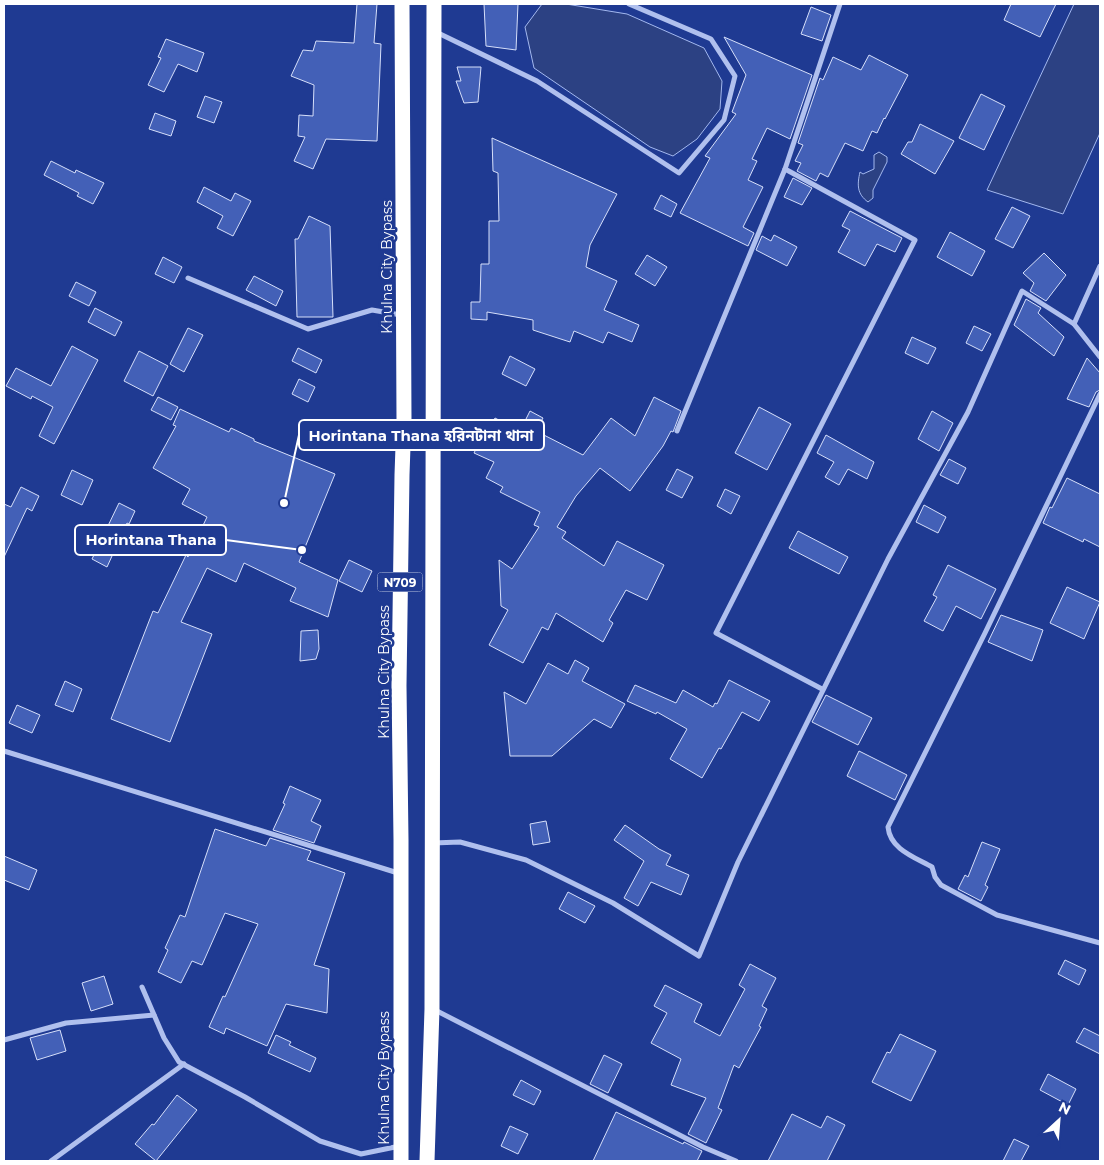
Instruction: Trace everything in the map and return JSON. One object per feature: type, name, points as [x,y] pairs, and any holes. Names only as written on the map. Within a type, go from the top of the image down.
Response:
[{"type":"highway","name":"Khulna City Bypass","points":[[401,1161],[399,686],[404,418],[402,315],[402,4]]},
{"type":"highway","name":"N709","points":[[427,1161],[432,1009],[434,4]]},
{"type":"street","points":[[433,31],[537,81],[678,173],[724,120],[735,76],[711,39],[629,4]]},
{"type":"street","points":[[677,431],[785,169],[840,4]]},
{"type":"street","points":[[785,169],[915,240],[716,633],[822,689]]},
{"type":"street","points":[[1074,324],[1100,266]]},
{"type":"street","points":[[188,278],[308,329],[372,310],[402,315]]},
{"type":"street","points":[[431,843],[460,842],[526,860],[613,902],[699,956],[738,862],[822,689],[888,559],[968,412],[1022,291],[1074,324],[1100,357]]},
{"type":"street","points":[[1100,394],[985,633],[888,827],[889,837],[894,845],[932,867],[935,877],[941,885],[997,914],[1100,943]]},
{"type":"street","points":[[4,751],[401,874]]},
{"type":"street","points":[[142,987],[164,1038],[179,1062],[246,1097],[320,1141],[362,1154],[401,1146]]},
{"type":"street","points":[[432,1009],[703,1147],[736,1161]]},
{"type":"street","points":[[4,1040],[66,1023],[154,1015]]},
{"type":"street","points":[[51,1161],[184,1064]]},
{"type":"water","points":[[542,4],[566,4],[627,14],[704,48],[722,81],[720,109],[697,139],[673,156],[650,147],[534,68],[525,27]]},
{"type":"water","points":[[1074,4],[1100,4],[1100,133],[1063,214],[987,190]]},
{"type":"water","points":[[879,152],[887,157],[887,162],[873,190],[873,198],[868,202],[860,192],[858,181],[860,172],[863,174],[874,169],[874,155]]},
{"type":"building","points":[[357,4],[377,4],[374,43],[381,44],[377,141],[326,139],[313,169],[294,161],[305,137],[298,136],[299,115],[313,116],[314,85],[291,76],[303,50],[313,51],[316,41],[354,43]]},
{"type":"building","points":[[484,4],[518,4],[516,50],[486,46]]},
{"type":"building","points":[[1011,4],[1056,4],[1040,37],[1004,20]]},
{"type":"building","points":[[811,7],[831,15],[822,41],[801,34]]},
{"type":"building","points":[[724,37],[812,75],[790,139],[767,128],[752,159],[757,161],[748,180],[763,187],[743,227],[754,233],[748,246],[680,213],[710,158],[705,156],[736,114],[732,112],[746,75]]},
{"type":"building","points":[[166,39],[204,53],[197,72],[178,64],[164,92],[148,85],[161,58],[158,57]]},
{"type":"building","points":[[869,55],[908,75],[877,133],[872,131],[863,151],[845,143],[828,177],[820,173],[816,181],[797,171],[801,163],[795,161],[803,145],[798,143],[820,78],[823,80],[833,57],[861,70]]},
{"type":"building","points":[[457,67],[481,67],[478,102],[464,103],[456,81],[461,81]]},
{"type":"building","points":[[981,94],[1005,106],[984,150],[959,138]]},
{"type":"building","points":[[205,96],[222,102],[214,123],[197,117]]},
{"type":"building","points":[[155,113],[176,121],[171,136],[149,129]]},
{"type":"building","points":[[920,124],[954,141],[935,174],[901,154],[908,142],[912,142]]},
{"type":"building","points":[[492,138],[617,194],[590,245],[586,267],[617,281],[604,310],[639,325],[632,342],[608,332],[603,343],[574,331],[570,342],[533,330],[533,320],[487,312],[487,320],[471,319],[471,302],[480,302],[481,264],[489,264],[489,221],[499,221],[498,173],[493,171]]},
{"type":"building","points":[[51,161],[75,173],[76,170],[104,183],[93,204],[77,196],[79,193],[44,175]]},
{"type":"building","points":[[793,178],[812,188],[802,205],[784,197]]},
{"type":"building","points":[[204,187],[231,201],[235,193],[251,201],[233,236],[217,228],[223,216],[197,202]]},
{"type":"building","points":[[661,195],[677,204],[671,217],[654,209]]},
{"type":"building","points":[[1012,207],[1030,216],[1013,248],[995,239]]},
{"type":"building","points":[[850,211],[902,238],[895,252],[877,244],[865,266],[838,252],[850,230],[842,226]]},
{"type":"building","points":[[309,216],[330,226],[333,317],[297,317],[295,239],[298,239]]},
{"type":"building","points":[[950,232],[985,251],[972,276],[937,257]]},
{"type":"building","points":[[774,235],[797,247],[787,266],[756,250],[762,236],[771,241]]},
{"type":"building","points":[[1044,253],[1066,275],[1046,301],[1030,291],[1034,283],[1023,273]]},
{"type":"building","points":[[647,255],[667,267],[655,286],[635,274]]},
{"type":"building","points":[[163,257],[182,267],[174,283],[155,274]]},
{"type":"building","points":[[254,276],[283,291],[276,306],[246,290]]},
{"type":"building","points":[[76,282],[96,292],[89,306],[69,296]]},
{"type":"building","points":[[1026,299],[1041,308],[1038,313],[1064,337],[1054,356],[1014,325]]},
{"type":"building","points":[[95,308],[122,322],[115,336],[88,322]]},
{"type":"building","points":[[974,326],[991,334],[982,351],[966,343]]},
{"type":"building","points":[[188,328],[203,335],[184,372],[170,364]]},
{"type":"building","points":[[912,337],[936,348],[928,364],[905,353]]},
{"type":"building","points":[[72,346],[98,360],[54,444],[39,436],[53,407],[32,396],[31,399],[6,386],[16,368],[51,386]]},
{"type":"building","points":[[298,348],[322,360],[316,373],[292,361]]},
{"type":"building","points":[[139,351],[168,366],[153,396],[124,381]]},
{"type":"building","points":[[510,356],[535,369],[526,386],[502,374]]},
{"type":"building","points":[[1087,358],[1100,373],[1100,390],[1096,392],[1089,407],[1067,399]]},
{"type":"building","points":[[299,379],[315,387],[308,402],[292,394]]},
{"type":"building","points":[[158,397],[178,407],[171,420],[151,410]]},
{"type":"building","points":[[654,397],[681,411],[673,432],[671,431],[663,446],[630,491],[600,468],[576,496],[557,527],[566,532],[562,538],[604,566],[617,541],[664,565],[647,600],[626,590],[609,620],[613,623],[603,642],[556,613],[548,630],[542,627],[523,663],[489,645],[508,610],[501,606],[499,560],[512,569],[539,527],[534,525],[540,512],[500,492],[503,487],[486,478],[494,462],[474,453],[485,431],[488,432],[495,418],[520,431],[530,411],[543,418],[536,431],[583,455],[611,418],[635,436]]},
{"type":"building","points":[[759,407],[791,424],[767,470],[735,453]]},
{"type":"building","points":[[180,409],[229,432],[231,428],[254,439],[254,441],[335,474],[299,562],[338,580],[328,617],[290,601],[296,588],[244,563],[236,582],[207,568],[181,622],[212,634],[170,742],[111,719],[153,611],[158,613],[207,517],[182,504],[190,489],[153,468],[176,426],[173,425]]},
{"type":"building","points":[[932,411],[953,423],[939,451],[918,439]]},
{"type":"building","points":[[826,435],[874,462],[867,479],[848,469],[839,485],[825,477],[834,462],[817,453]]},
{"type":"building","points":[[949,459],[966,468],[958,484],[940,475]]},
{"type":"building","points":[[677,469],[693,477],[682,498],[666,490]]},
{"type":"building","points":[[72,470],[93,480],[82,505],[61,495]]},
{"type":"building","points":[[1067,478],[1100,494],[1100,547],[1084,539],[1083,542],[1043,523]]},
{"type":"building","points":[[21,487],[39,496],[32,511],[27,508],[4,557],[4,504],[11,507]]},
{"type":"building","points":[[725,489],[740,496],[731,514],[717,506]]},
{"type":"building","points":[[119,503],[135,511],[129,524],[127,523],[107,567],[92,559]]},
{"type":"building","points":[[924,505],[946,517],[938,533],[916,522]]},
{"type":"building","points":[[798,531],[848,557],[839,574],[789,548]]},
{"type":"building","points":[[349,560],[372,571],[362,592],[339,581]]},
{"type":"building","points":[[948,565],[996,589],[981,619],[956,606],[943,631],[924,621],[937,597],[933,595]]},
{"type":"building","points":[[1067,587],[1100,602],[1084,639],[1050,623]]},
{"type":"building","points":[[1001,615],[1043,630],[1032,661],[988,642]]},
{"type":"building","points":[[318,630],[319,649],[316,659],[300,661],[301,631]]},
{"type":"building","points":[[575,660],[589,668],[582,681],[625,704],[611,728],[594,719],[552,756],[510,756],[504,692],[526,704],[548,663],[568,674]]},
{"type":"building","points":[[729,680],[770,701],[759,721],[742,712],[702,778],[670,759],[687,729],[657,712],[656,714],[627,701],[635,685],[676,703],[683,690],[713,707],[715,703],[717,704]]},
{"type":"building","points":[[65,681],[82,689],[73,712],[55,705]]},
{"type":"building","points":[[826,695],[872,718],[858,745],[812,722]]},
{"type":"building","points":[[17,705],[40,715],[32,733],[9,723]]},
{"type":"building","points":[[859,751],[907,775],[895,800],[847,776]]},
{"type":"building","points":[[290,786],[321,800],[311,821],[321,826],[314,843],[273,830],[285,804],[283,803]]},
{"type":"building","points":[[546,821],[550,842],[533,845],[530,824]]},
{"type":"building","points":[[625,825],[659,849],[671,855],[666,865],[689,875],[681,895],[651,882],[638,906],[624,898],[644,861],[614,840]]},
{"type":"building","points":[[215,829],[266,846],[270,838],[311,851],[307,860],[345,873],[314,965],[329,969],[327,1013],[286,1004],[267,1046],[226,1028],[224,1034],[209,1027],[223,996],[225,997],[258,924],[225,913],[202,965],[192,961],[181,983],[158,972],[168,950],[165,948],[180,915],[185,917]]},
{"type":"building","points":[[982,842],[1000,849],[985,885],[988,887],[981,901],[958,889],[965,875],[968,877]]},
{"type":"building","points":[[4,856],[37,870],[29,890],[4,880]]},
{"type":"building","points":[[568,892],[595,906],[585,923],[559,909]]},
{"type":"building","points":[[1065,960],[1086,970],[1079,985],[1058,974]]},
{"type":"building","points":[[750,964],[776,978],[762,1006],[767,1009],[759,1026],[761,1027],[739,1068],[734,1065],[718,1108],[722,1110],[706,1143],[688,1134],[706,1098],[671,1085],[681,1059],[651,1043],[667,1013],[654,1006],[665,985],[702,1004],[694,1022],[720,1036],[745,989],[739,985]]},
{"type":"building","points":[[104,976],[113,1004],[91,1011],[82,983]]},
{"type":"building","points":[[1084,1028],[1100,1036],[1100,1054],[1076,1042]]},
{"type":"building","points":[[60,1030],[66,1051],[37,1060],[30,1038]]},
{"type":"building","points":[[900,1034],[936,1051],[911,1101],[872,1082],[887,1052],[890,1053]]},
{"type":"building","points":[[276,1035],[291,1042],[289,1045],[316,1058],[310,1072],[268,1053]]},
{"type":"building","points":[[604,1055],[622,1064],[608,1093],[590,1084]]},
{"type":"building","points":[[1048,1074],[1076,1089],[1068,1105],[1040,1090]]},
{"type":"building","points":[[521,1080],[541,1091],[534,1105],[513,1095]]},
{"type":"building","points":[[177,1095],[197,1110],[156,1161],[135,1144],[152,1124],[154,1125]]},
{"type":"building","points":[[616,1112],[702,1151],[697,1161],[593,1161]]},
{"type":"building","points":[[792,1114],[821,1128],[827,1116],[845,1125],[827,1161],[768,1161]]},
{"type":"building","points":[[510,1126],[528,1134],[518,1154],[501,1146]]},
{"type":"building","points":[[1014,1139],[1029,1146],[1021,1161],[1003,1161]]},
{"type":"place","name":"Horintana Thana হরিনটানা থানা","points":[[284,503]]},
{"type":"place","name":"Horintana Thana","points":[[302,550]]}]
